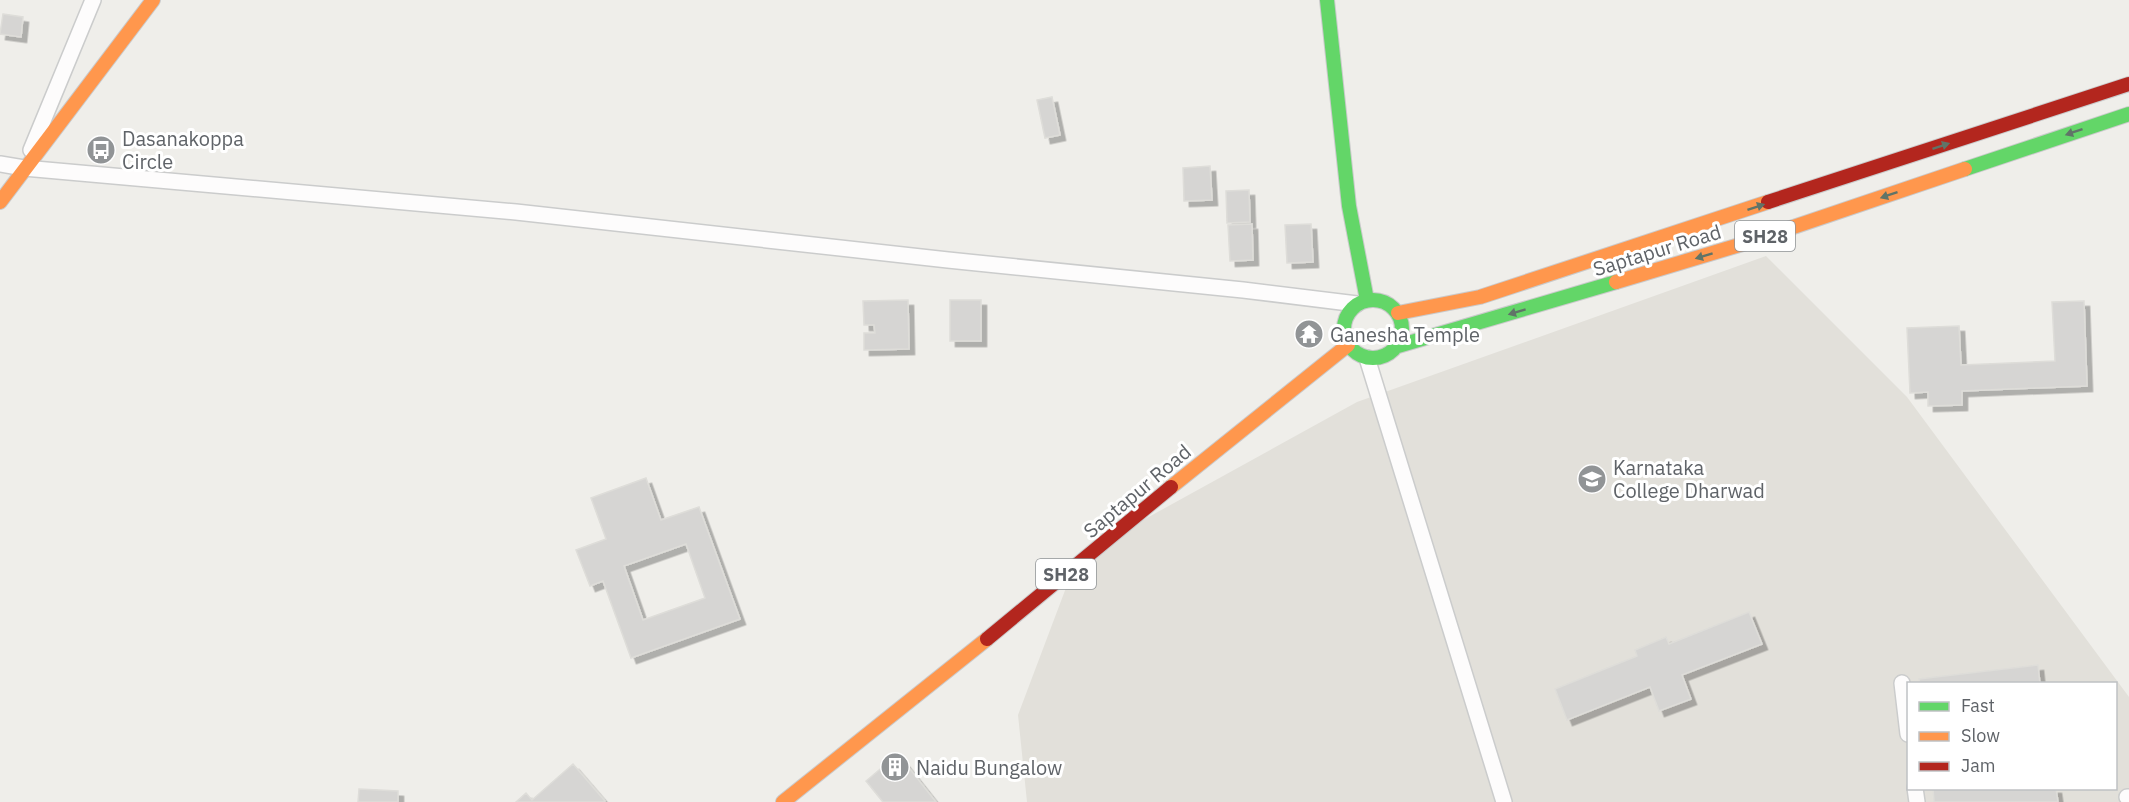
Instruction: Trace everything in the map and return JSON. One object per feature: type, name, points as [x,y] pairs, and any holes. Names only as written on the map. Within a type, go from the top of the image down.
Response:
[{"type":"main road","points":[[0,202],[153,0]]},
{"type":"main road","points":[[1327,0],[1349,206],[1362,302]]},
{"type":"main road","name":"Saptapur Road","points":[[1398,313],[1480,297],[2129,84]]},
{"type":"main road","name":"Saptapur Road","points":[[1398,346],[1746,243],[2129,114]]},
{"type":"main road","points":[[1379,300],[1390,305],[1398,313],[1402,324],[1402,335],[1398,346],[1389,354],[1378,358],[1367,358],[1356,353],[1348,345],[1344,334],[1344,323],[1348,313],[1362,302],[1379,300]]},
{"type":"main road","name":"Saptapur Road","points":[[783,802],[983,643],[1221,446],[1348,345]]},
{"type":"street","points":[[24,168],[93,0]]},
{"type":"street","points":[[0,164],[516,212],[948,260],[1362,302]]},
{"type":"street","points":[[1367,358],[1504,802]]},
{"type":"street","points":[[1902,684],[1907,726]]},
{"type":"shaded area","name":"Karnataka College Dharwad","points":[[1766,256],[1907,397],[2129,697],[2129,802],[1027,802],[1018,715],[1078,556],[1357,402]]},
{"type":"building","points":[[3,14],[23,17],[21,37],[0,34]]},
{"type":"building","points":[[1052,97],[1060,135],[1045,138],[1037,100]]},
{"type":"building","points":[[1210,166],[1212,200],[1184,201],[1183,168]]},
{"type":"building","points":[[1249,190],[1250,222],[1227,223],[1226,191]]},
{"type":"building","points":[[1252,224],[1253,260],[1230,261],[1228,225]]},
{"type":"building","points":[[1311,224],[1313,262],[1287,263],[1285,225]]},
{"type":"building","points":[[908,300],[909,349],[864,350],[864,333],[875,333],[874,325],[864,325],[863,301]]},
{"type":"building","points":[[950,300],[981,300],[981,341],[950,341]]},
{"type":"building","points":[[2084,301],[2087,386],[1962,391],[1962,405],[1928,406],[1928,392],[1910,393],[1907,328],[1959,326],[1961,365],[2055,361],[2052,302]]},
{"type":"building","points":[[646,478],[661,520],[699,507],[740,619],[631,658],[603,581],[590,586],[576,550],[606,539],[591,498]],"holes":[[[686,544],[705,598],[643,620],[624,566]]]},
{"type":"building","points":[[1749,612],[1762,644],[1682,675],[1691,699],[1659,711],[1650,687],[1567,720],[1555,689],[1637,656],[1635,650],[1666,637],[1669,644]]},
{"type":"building","points":[[2038,665],[2040,682],[1920,682],[1919,679]]},
{"type":"building","name":"Naidu Bungalow","points":[[898,754],[936,802],[883,802],[866,781]]},
{"type":"building","points":[[573,764],[604,802],[516,802],[526,793],[532,800]]},
{"type":"building","points":[[359,789],[398,791],[398,802],[358,802]]},
{"type":"building","points":[[1933,790],[2056,790],[2058,802],[1934,802]]},
{"type":"traffic: fast","points":[[1327,0],[1349,206],[1367,300]]},
{"type":"traffic: fast","points":[[1965,169],[2129,114]]},
{"type":"traffic: fast","points":[[1398,346],[1616,282]]},
{"type":"traffic: fast","points":[[1367,300],[1379,300],[1394,308],[1402,323],[1402,329],[1402,335],[1394,350],[1379,358],[1367,358],[1352,350],[1344,335],[1344,323],[1352,308],[1367,300]]},
{"type":"traffic: slow","points":[[0,202],[153,0]]},
{"type":"traffic: slow","points":[[1616,282],[1746,243],[1965,169]]},
{"type":"traffic: slow","points":[[1398,313],[1480,297],[1768,202]]},
{"type":"traffic: slow","points":[[1171,487],[1348,345]]},
{"type":"traffic: slow","points":[[783,802],[987,639]]},
{"type":"traffic: jam","points":[[1768,202],[2129,84]]},
{"type":"traffic: jam","points":[[987,639],[1171,487]]},
{"type":"place","name":"Dasanakoppa Circle","points":[[101,150]]},
{"type":"place","name":"Ganesha Temple","points":[[1309,334]]},
{"type":"place","name":"Karnataka College Dharwad","points":[[1592,479]]},
{"type":"place","name":"Naidu Bungalow","points":[[895,767]]}]
